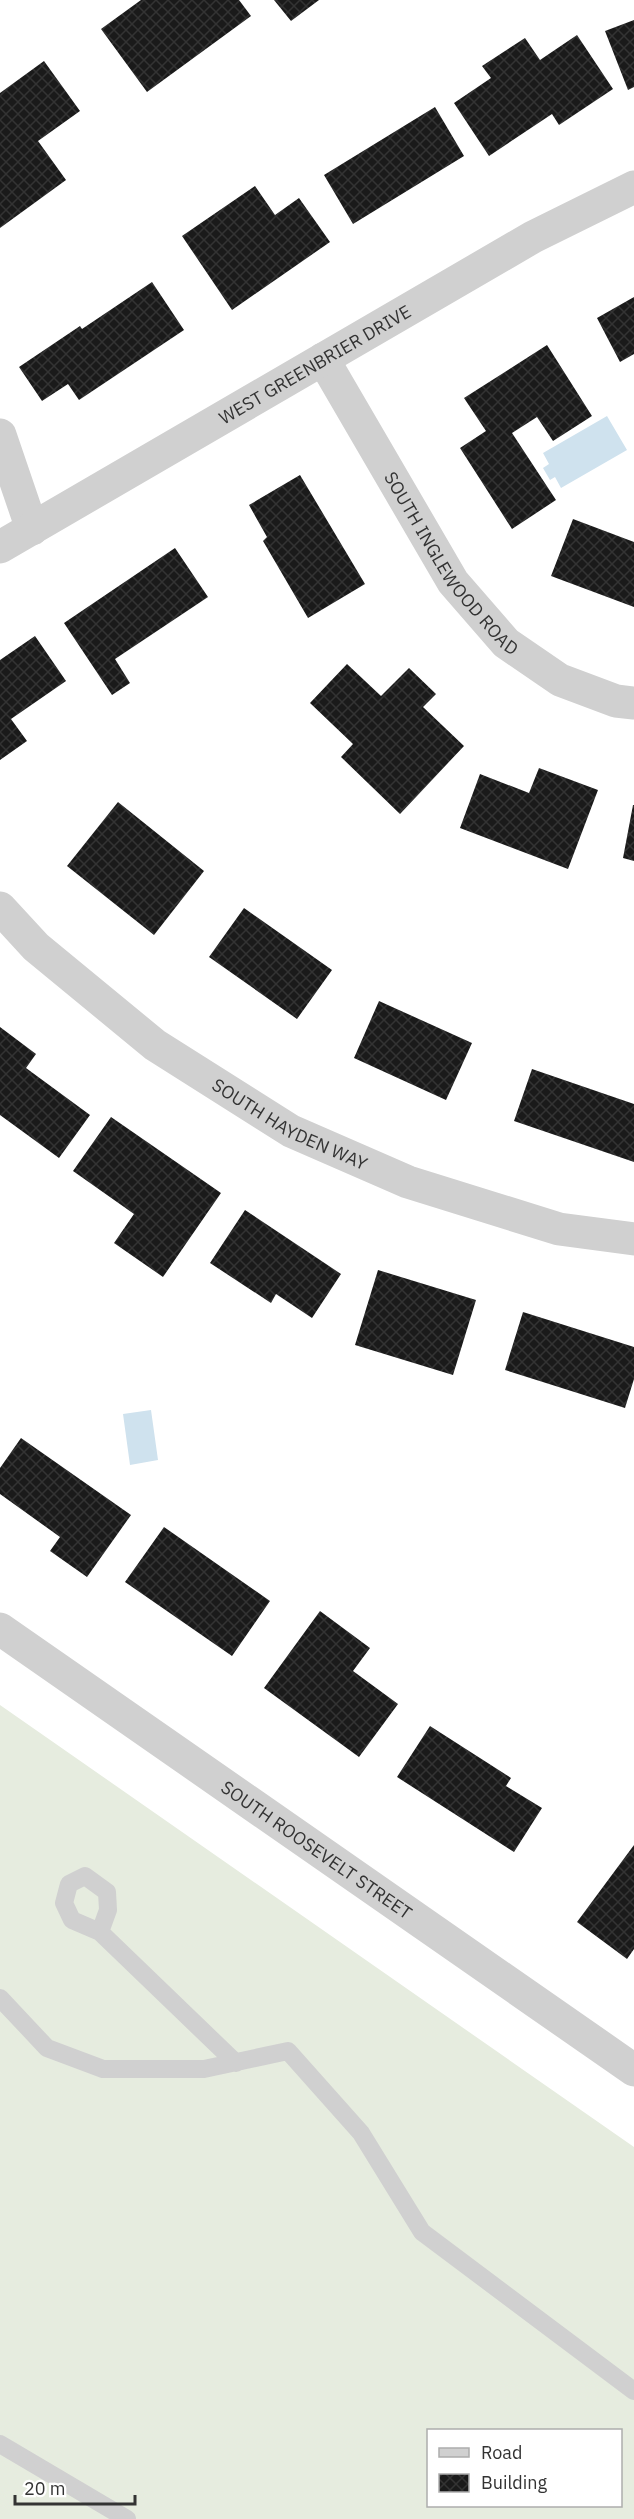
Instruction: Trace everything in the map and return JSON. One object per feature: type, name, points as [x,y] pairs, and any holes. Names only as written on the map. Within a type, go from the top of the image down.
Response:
[{"type":"street","name":"WEST GREENBRIER DRIVE","points":[[0,547],[533,237],[634,187]]},
{"type":"street","name":"SOUTH INGLEWOOD ROAD","points":[[323,359],[453,582],[506,643],[560,680],[616,700],[634,703]]},
{"type":"street","points":[[0,435],[32,529]]},
{"type":"street","name":"SOUTH HAYDEN WAY","points":[[0,908],[36,946],[155,1045],[291,1131],[419,1185],[559,1229],[634,1239]]},
{"type":"street","name":"SOUTH ROOSEVELT STREET","points":[[0,1629],[634,2070]]},
{"type":"lane","points":[[100,1932],[236,2063]]},
{"type":"lane","points":[[0,1998],[47,2048],[103,2069],[204,2070],[288,2051],[361,2133],[422,2232],[634,2391]]},
{"type":"lane","points":[[0,2444],[128,2519]]},
{"type":"shaded area","points":[[0,1705],[634,2147],[634,2519],[0,2519]]},
{"type":"water","points":[[607,416],[627,450],[561,488],[555,477],[550,480],[543,468],[549,464],[543,453]]},
{"type":"water","points":[[151,1410],[158,1460],[130,1465],[123,1414]]},
{"type":"building","points":[[141,0],[239,0],[251,16],[147,92],[101,29]]},
{"type":"building","points":[[274,0],[319,0],[291,21]]},
{"type":"building","points":[[634,20],[634,87],[628,90],[605,31]]},
{"type":"building","points":[[577,35],[613,89],[559,125],[552,114],[489,156],[454,103],[491,78],[482,66],[525,38],[540,60]]},
{"type":"building","points":[[44,61],[80,111],[38,141],[66,180],[0,228],[0,93]]},
{"type":"building","points":[[435,107],[464,156],[353,224],[324,175]]},
{"type":"building","points":[[255,186],[275,215],[299,198],[330,242],[232,310],[182,236]]},
{"type":"building","points":[[152,282],[184,330],[79,400],[68,384],[42,401],[19,367],[80,326],[82,329]]},
{"type":"building","points":[[634,297],[634,354],[620,362],[597,318]]},
{"type":"building","points":[[547,345],[592,416],[553,441],[537,417],[512,433],[556,500],[512,529],[460,448],[486,431],[464,398]]},
{"type":"building","points":[[300,475],[365,584],[308,618],[263,541],[267,537],[249,505]]},
{"type":"building","points":[[573,519],[634,542],[634,607],[551,576]]},
{"type":"building","points":[[175,548],[208,597],[115,659],[130,683],[112,695],[64,623]]},
{"type":"building","points":[[35,636],[66,681],[11,719],[27,741],[0,760],[0,660]]},
{"type":"building","points":[[347,664],[381,696],[409,668],[436,694],[423,707],[464,746],[400,814],[341,757],[353,744],[310,703]]},
{"type":"building","points":[[539,768],[598,790],[568,869],[460,828],[480,774],[529,793]]},
{"type":"building","points":[[118,802],[204,871],[154,935],[67,866]]},
{"type":"building","points":[[634,805],[634,861],[623,858]]},
{"type":"building","points":[[244,908],[332,970],[297,1019],[209,957]]},
{"type":"building","points":[[379,1001],[472,1043],[446,1100],[354,1058]]},
{"type":"building","points":[[0,1027],[36,1054],[26,1068],[90,1115],[59,1158],[0,1115]]},
{"type":"building","points":[[532,1069],[634,1104],[634,1162],[514,1121]]},
{"type":"building","points":[[111,1117],[221,1193],[163,1277],[114,1243],[134,1214],[73,1171]]},
{"type":"building","points":[[245,1210],[341,1274],[312,1318],[276,1294],[271,1303],[210,1263]]},
{"type":"building","points":[[378,1270],[476,1300],[453,1375],[355,1345]]},
{"type":"building","points":[[523,1312],[634,1347],[634,1379],[625,1408],[505,1370]]},
{"type":"building","points":[[21,1438],[131,1515],[87,1577],[50,1551],[60,1537],[0,1494],[0,1468]]},
{"type":"building","points":[[164,1527],[270,1601],[232,1656],[125,1582]]},
{"type":"building","points":[[320,1611],[370,1648],[353,1671],[398,1704],[359,1757],[264,1688]]},
{"type":"building","points":[[430,1726],[511,1778],[506,1786],[542,1808],[514,1852],[397,1777]]},
{"type":"building","points":[[634,1845],[634,1949],[627,1959],[577,1922]]}]
